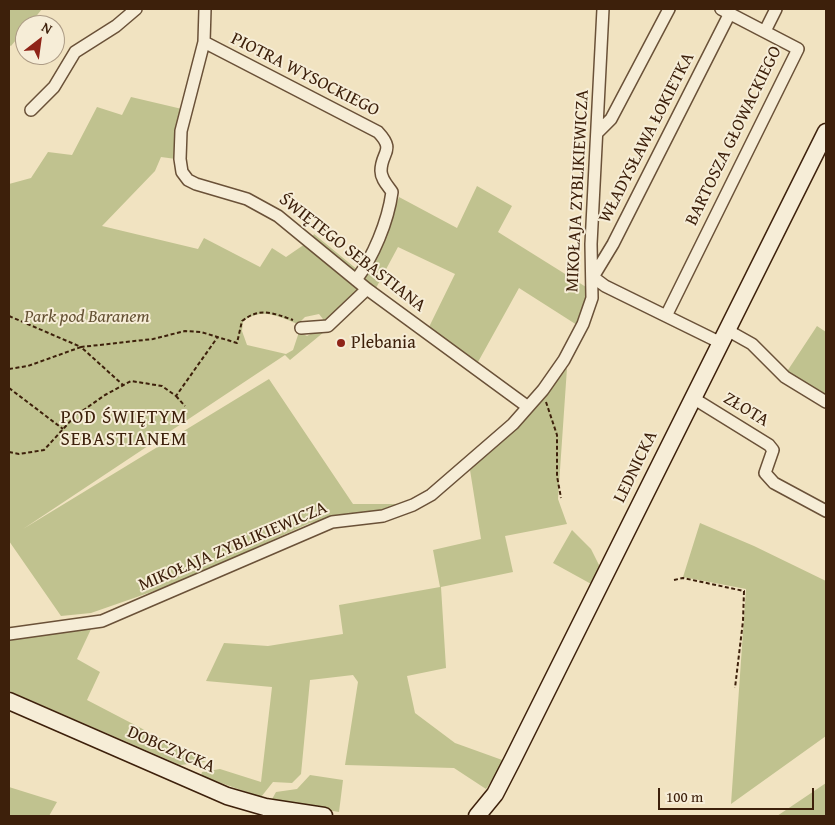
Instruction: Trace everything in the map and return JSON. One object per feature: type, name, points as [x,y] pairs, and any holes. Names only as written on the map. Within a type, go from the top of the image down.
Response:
[{"type":"main road","name":"LEDNICKA","points":[[477,816],[495,794],[826,132]]},
{"type":"main road","name":"DOBCZYCKA","points":[[9,701],[264,811],[324,816]]},
{"type":"street","points":[[31,110],[54,87],[75,52],[116,26],[136,9]]},
{"type":"street","name":"ŚWIĘTEGO SEBASTIANA","points":[[205,9],[204,42],[181,131],[180,159],[182,172],[188,180],[248,199],[265,207],[367,289],[528,407]]},
{"type":"street","name":"MIKOŁAJA ZYBLIKIEWICZA","points":[[9,634],[102,621],[332,522],[383,516],[414,505],[431,495],[513,424],[543,390],[583,324],[592,298],[591,244],[603,9]]},
{"type":"street","points":[[598,132],[611,119],[669,9]]},
{"type":"street","points":[[765,32],[776,9]]},
{"type":"street","name":"BARTOSZA GŁOWACKIEGO","points":[[666,316],[798,49],[725,11]]},
{"type":"street","name":"WŁADYSŁAWA ŁOKIETKA","points":[[593,277],[613,244],[725,11]]},
{"type":"street","name":"PIOTRA WYSOCKIEGO","points":[[204,42],[378,132],[386,141],[388,151],[381,170],[385,182],[392,192],[390,206],[366,267],[356,280]]},
{"type":"street","points":[[593,277],[605,286],[666,316],[752,344],[785,377],[826,402]]},
{"type":"street","points":[[301,328],[328,326],[367,289]]},
{"type":"street","name":"ZŁOTA","points":[[693,398],[769,445],[773,450],[765,473],[774,483],[826,511]]},
{"type":"path","points":[[9,369],[28,366],[81,347],[153,339],[185,330],[237,343],[242,321],[249,316],[264,311],[299,322],[301,328]]},
{"type":"path","points":[[9,316],[81,347],[123,385]]},
{"type":"path","points":[[176,396],[217,338]]},
{"type":"path","points":[[9,452],[19,454],[44,450],[75,416],[131,381],[162,386],[176,396],[185,406]]},
{"type":"path","points":[[9,388],[63,429]]},
{"type":"path","points":[[543,390],[557,436],[557,476],[562,498]]},
{"type":"path","points":[[674,580],[683,578],[744,591],[743,621],[735,688]]},
{"type":"green space","points":[[9,9],[42,9],[37,15],[15,15],[15,41],[11,46],[9,45]]},
{"type":"green space","name":"Park pod Baranem","points":[[131,97],[182,109],[176,159],[161,157],[155,171],[102,226],[198,249],[204,238],[260,267],[272,248],[286,257],[305,244],[359,291],[326,323],[319,314],[305,317],[298,324],[270,314],[257,314],[243,321],[242,331],[247,345],[286,354],[293,350],[299,332],[307,336],[321,328],[324,332],[290,360],[285,355],[23,529],[269,379],[353,504],[399,504],[377,513],[310,523],[177,583],[91,613],[61,616],[9,541],[9,184],[31,178],[48,152],[72,155],[97,107],[122,115]]},
{"type":"green space","points":[[477,186],[512,206],[498,232],[586,287],[587,302],[577,325],[519,288],[478,362],[429,327],[455,274],[398,247],[376,288],[363,280],[374,261],[399,197],[457,228]]},
{"type":"green space","points":[[314,234],[359,271],[356,275],[311,239]]},
{"type":"green space","points":[[817,326],[826,332],[825,395],[786,373]]},
{"type":"green space","points":[[567,368],[558,499],[567,524],[505,536],[513,572],[441,587],[446,668],[407,676],[415,713],[455,743],[505,761],[486,789],[454,768],[345,765],[358,682],[353,675],[310,680],[301,774],[292,783],[273,782],[261,797],[201,776],[202,772],[220,769],[261,782],[272,687],[206,681],[224,643],[268,646],[343,634],[339,605],[440,587],[433,550],[481,539],[470,470],[542,400]]},
{"type":"green space","points":[[700,523],[754,546],[826,581],[826,736],[731,804],[746,589],[683,577]]},
{"type":"green space","points":[[572,530],[591,549],[601,569],[593,585],[553,563]]},
{"type":"green space","points":[[92,627],[77,659],[100,672],[87,700],[206,762],[180,765],[9,691],[9,639]]},
{"type":"green space","points":[[310,775],[343,780],[339,812],[271,801],[276,792],[297,789]]},
{"type":"green space","points":[[826,783],[826,816],[777,816]]},
{"type":"green space","points":[[9,787],[57,802],[49,816],[9,816]]},
{"type":"place","name":"Plebania","points":[[341,343]]},
{"type":"district","name":"POD ŚWIĘTYM SEBASTIANEM","points":[[124,429]]}]
